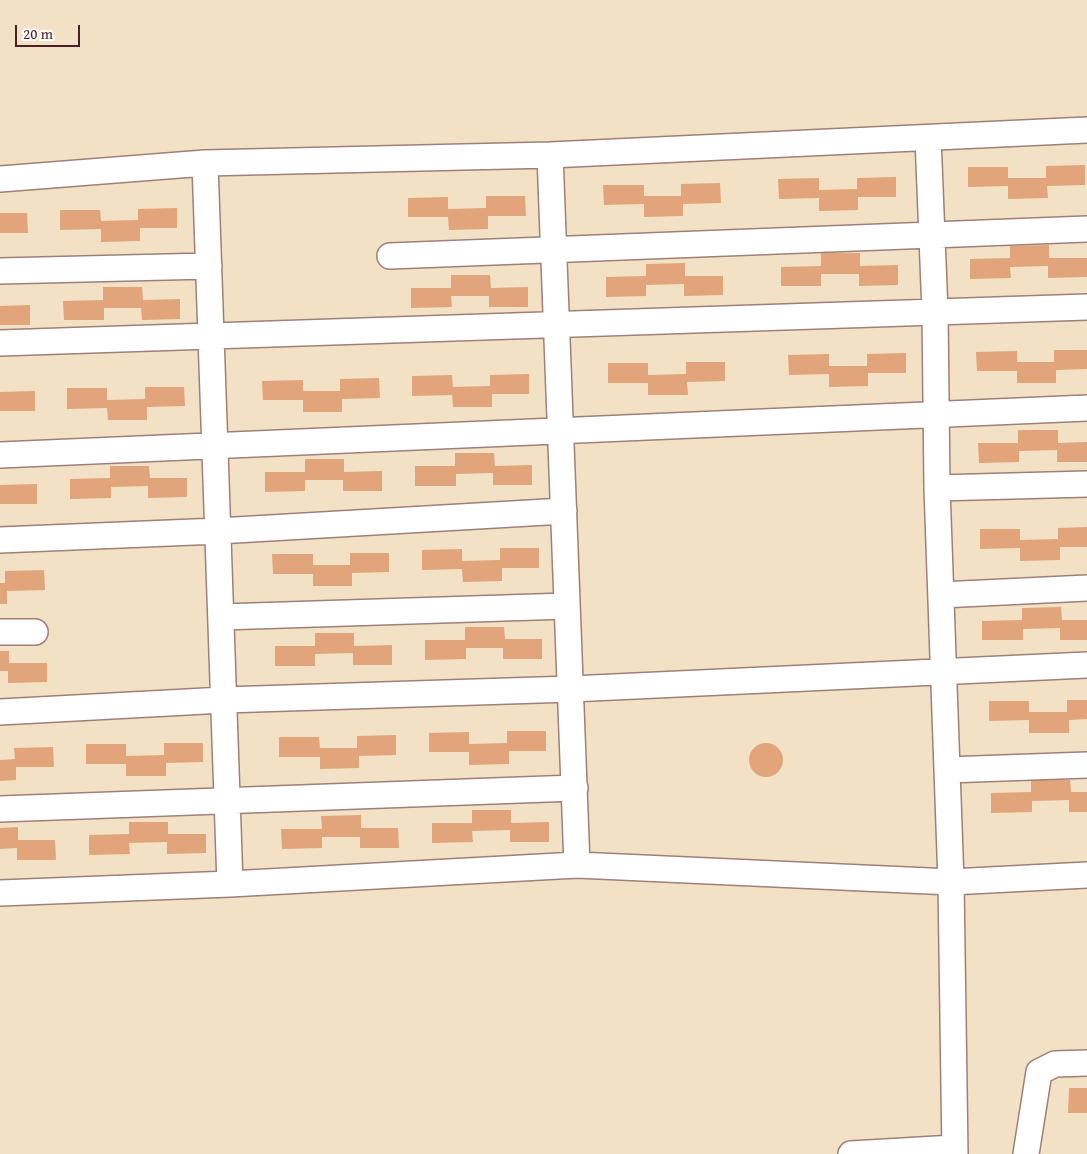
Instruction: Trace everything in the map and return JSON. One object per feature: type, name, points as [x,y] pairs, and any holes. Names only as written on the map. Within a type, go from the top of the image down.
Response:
[{"type":"street","points":[[0,180],[206,163],[550,155],[1087,130]]},
{"type":"street","points":[[852,1154],[954,1151],[951,882],[936,488],[935,312],[928,138]]},
{"type":"street","points":[[550,155],[578,865]]},
{"type":"street","points":[[206,163],[230,884]]},
{"type":"street","points":[[390,256],[1087,229]]},
{"type":"street","points":[[0,271],[209,266]]},
{"type":"street","points":[[0,343],[1087,307]]},
{"type":"street","points":[[0,454],[1087,408]]},
{"type":"street","points":[[936,488],[1087,484]]},
{"type":"street","points":[[0,540],[218,531],[564,511]]},
{"type":"street","points":[[941,595],[1087,588]]},
{"type":"street","points":[[221,617],[568,606]]},
{"type":"street","points":[[0,632],[34,632]]},
{"type":"street","points":[[0,712],[224,700],[571,689],[1087,665]]},
{"type":"street","points":[[947,770],[1087,765]]},
{"type":"street","points":[[0,809],[574,788]]},
{"type":"street","points":[[0,892],[230,884],[578,865],[951,882],[1087,876]]},
{"type":"street","points":[[1026,1154],[1039,1072],[1055,1064],[1087,1063]]},
{"type":"building","points":[[1085,165],[1085,185],[1047,186],[1048,198],[1008,199],[1008,186],[968,187],[968,167],[1008,167],[1008,178],[1046,178],[1046,166]]},
{"type":"building","points":[[896,177],[896,197],[858,197],[858,210],[819,211],[819,198],[779,199],[778,179],[819,178],[819,190],[857,189],[857,178]]},
{"type":"building","points":[[720,183],[721,203],[683,204],[683,216],[644,217],[644,204],[604,205],[603,185],[644,185],[644,196],[681,196],[681,184]]},
{"type":"building","points":[[486,196],[525,196],[526,216],[488,216],[488,229],[449,230],[448,217],[408,217],[408,198],[448,197],[448,209],[486,208]]},
{"type":"building","points":[[177,208],[177,228],[140,228],[140,241],[101,242],[101,229],[60,230],[60,210],[100,210],[101,221],[138,220],[138,209]]},
{"type":"building","points":[[0,213],[27,213],[28,233],[0,233]]},
{"type":"building","points":[[1049,245],[1049,258],[1087,258],[1087,277],[1048,278],[1048,266],[1010,267],[1011,278],[970,279],[970,259],[1010,258],[1010,246]]},
{"type":"building","points":[[821,253],[860,253],[860,266],[898,265],[898,285],[859,286],[859,274],[821,274],[821,286],[781,286],[781,267],[821,266]]},
{"type":"building","points":[[685,263],[685,276],[723,276],[723,295],[684,296],[684,284],[646,285],[646,296],[606,297],[606,277],[646,276],[646,264]]},
{"type":"building","points":[[451,275],[490,275],[491,288],[528,287],[528,307],[489,307],[489,296],[451,296],[452,307],[411,308],[411,288],[451,288]]},
{"type":"building","points":[[103,287],[142,287],[143,300],[180,299],[180,319],[142,320],[141,308],[104,308],[104,320],[64,320],[63,301],[103,300]]},
{"type":"building","points":[[30,305],[30,325],[0,325],[0,306]]},
{"type":"building","points":[[1054,350],[1087,350],[1087,369],[1056,370],[1056,383],[1017,383],[1017,371],[977,371],[976,352],[1017,351],[1017,362],[1054,362]]},
{"type":"building","points":[[906,353],[906,373],[868,373],[868,386],[829,387],[829,374],[789,375],[788,355],[829,354],[829,366],[867,366],[867,354]]},
{"type":"building","points":[[686,362],[725,362],[725,381],[687,382],[688,395],[648,395],[648,383],[608,383],[608,363],[648,363],[648,375],[686,374]]},
{"type":"building","points":[[529,374],[529,394],[492,394],[492,407],[453,407],[452,395],[412,396],[412,376],[452,375],[453,387],[490,386],[490,375]]},
{"type":"building","points":[[379,378],[380,398],[342,399],[342,412],[303,412],[303,400],[263,400],[262,381],[303,380],[303,391],[340,391],[340,379]]},
{"type":"building","points":[[145,387],[184,387],[185,406],[147,407],[147,420],[108,420],[107,408],[67,409],[67,388],[107,388],[107,400],[145,399]]},
{"type":"building","points":[[35,391],[35,411],[0,411],[0,392]]},
{"type":"building","points":[[1018,430],[1058,430],[1058,443],[1087,442],[1087,462],[1057,462],[1057,450],[1019,451],[1019,462],[979,463],[978,443],[1018,443]]},
{"type":"building","points":[[455,453],[494,453],[495,466],[532,465],[532,485],[493,485],[493,473],[456,474],[456,486],[415,486],[415,466],[455,466]]},
{"type":"building","points":[[305,459],[344,459],[344,472],[382,471],[382,491],[343,491],[343,480],[305,480],[305,491],[265,492],[265,472],[305,472]]},
{"type":"building","points":[[110,466],[149,466],[150,478],[187,478],[187,497],[148,498],[148,486],[111,487],[111,498],[70,499],[70,479],[110,478]]},
{"type":"building","points":[[37,484],[37,504],[0,504],[0,485]]},
{"type":"building","points":[[1087,527],[1087,547],[1060,547],[1060,560],[1020,561],[1020,548],[980,549],[980,529],[1020,529],[1020,540],[1058,539],[1058,528]]},
{"type":"building","points":[[500,548],[539,548],[539,568],[502,568],[502,581],[463,582],[462,569],[422,570],[422,550],[462,549],[462,561],[500,560]]},
{"type":"building","points":[[350,553],[389,553],[389,572],[352,573],[352,586],[313,586],[313,574],[273,574],[272,554],[313,554],[313,565],[350,565]]},
{"type":"building","points":[[44,570],[45,590],[7,591],[7,604],[0,604],[0,583],[5,583],[5,571]]},
{"type":"building","points":[[1061,607],[1062,620],[1087,620],[1087,640],[1060,640],[1060,628],[1023,629],[1023,640],[982,640],[982,621],[1022,620],[1022,608]]},
{"type":"building","points":[[465,627],[504,627],[505,639],[542,639],[542,659],[503,659],[503,648],[466,648],[466,659],[425,660],[425,640],[465,640]]},
{"type":"building","points":[[315,633],[354,633],[354,646],[392,645],[392,665],[353,665],[353,653],[315,654],[315,666],[275,666],[275,646],[315,646]]},
{"type":"building","points":[[0,651],[9,651],[9,663],[47,663],[47,682],[8,683],[8,671],[0,671]]},
{"type":"building","points":[[1067,700],[1087,700],[1087,719],[1069,720],[1069,733],[1029,733],[1029,720],[989,721],[989,701],[1029,701],[1029,712],[1067,712]]},
{"type":"building","points":[[507,731],[546,731],[546,751],[509,751],[509,764],[469,765],[469,752],[429,752],[429,733],[469,732],[469,744],[507,743]]},
{"type":"building","points":[[396,735],[396,755],[359,756],[359,768],[320,769],[320,757],[279,757],[279,737],[319,737],[320,748],[357,748],[357,736]]},
{"type":"building","points":[[164,743],[203,743],[203,762],[166,763],[166,776],[126,776],[126,764],[86,764],[86,744],[126,744],[126,756],[164,755]]},
{"type":"building","points":[[766,743],[773,744],[778,748],[782,753],[782,767],[778,772],[773,776],[766,777],[759,776],[754,772],[750,767],[749,760],[750,753],[754,748],[759,744]]},
{"type":"building","points":[[53,747],[54,767],[16,767],[16,780],[0,781],[0,760],[15,759],[14,748]]},
{"type":"building","points":[[1031,780],[1070,780],[1071,792],[1087,792],[1087,812],[1069,812],[1069,800],[1032,801],[1032,812],[991,813],[991,793],[1031,792]]},
{"type":"building","points":[[472,810],[511,810],[511,823],[549,822],[549,842],[510,842],[510,830],[472,831],[473,842],[432,843],[432,823],[472,823]]},
{"type":"building","points":[[361,815],[361,828],[398,828],[399,848],[360,848],[360,837],[322,837],[322,848],[282,849],[281,829],[322,829],[321,816]]},
{"type":"building","points":[[129,822],[168,822],[168,834],[206,834],[206,853],[167,854],[167,842],[129,843],[130,854],[89,855],[89,835],[129,834]]},
{"type":"building","points":[[18,827],[18,840],[55,840],[56,860],[17,860],[17,848],[0,849],[0,828]]},
{"type":"building","points":[[1069,1088],[1087,1088],[1087,1113],[1068,1113]]}]
